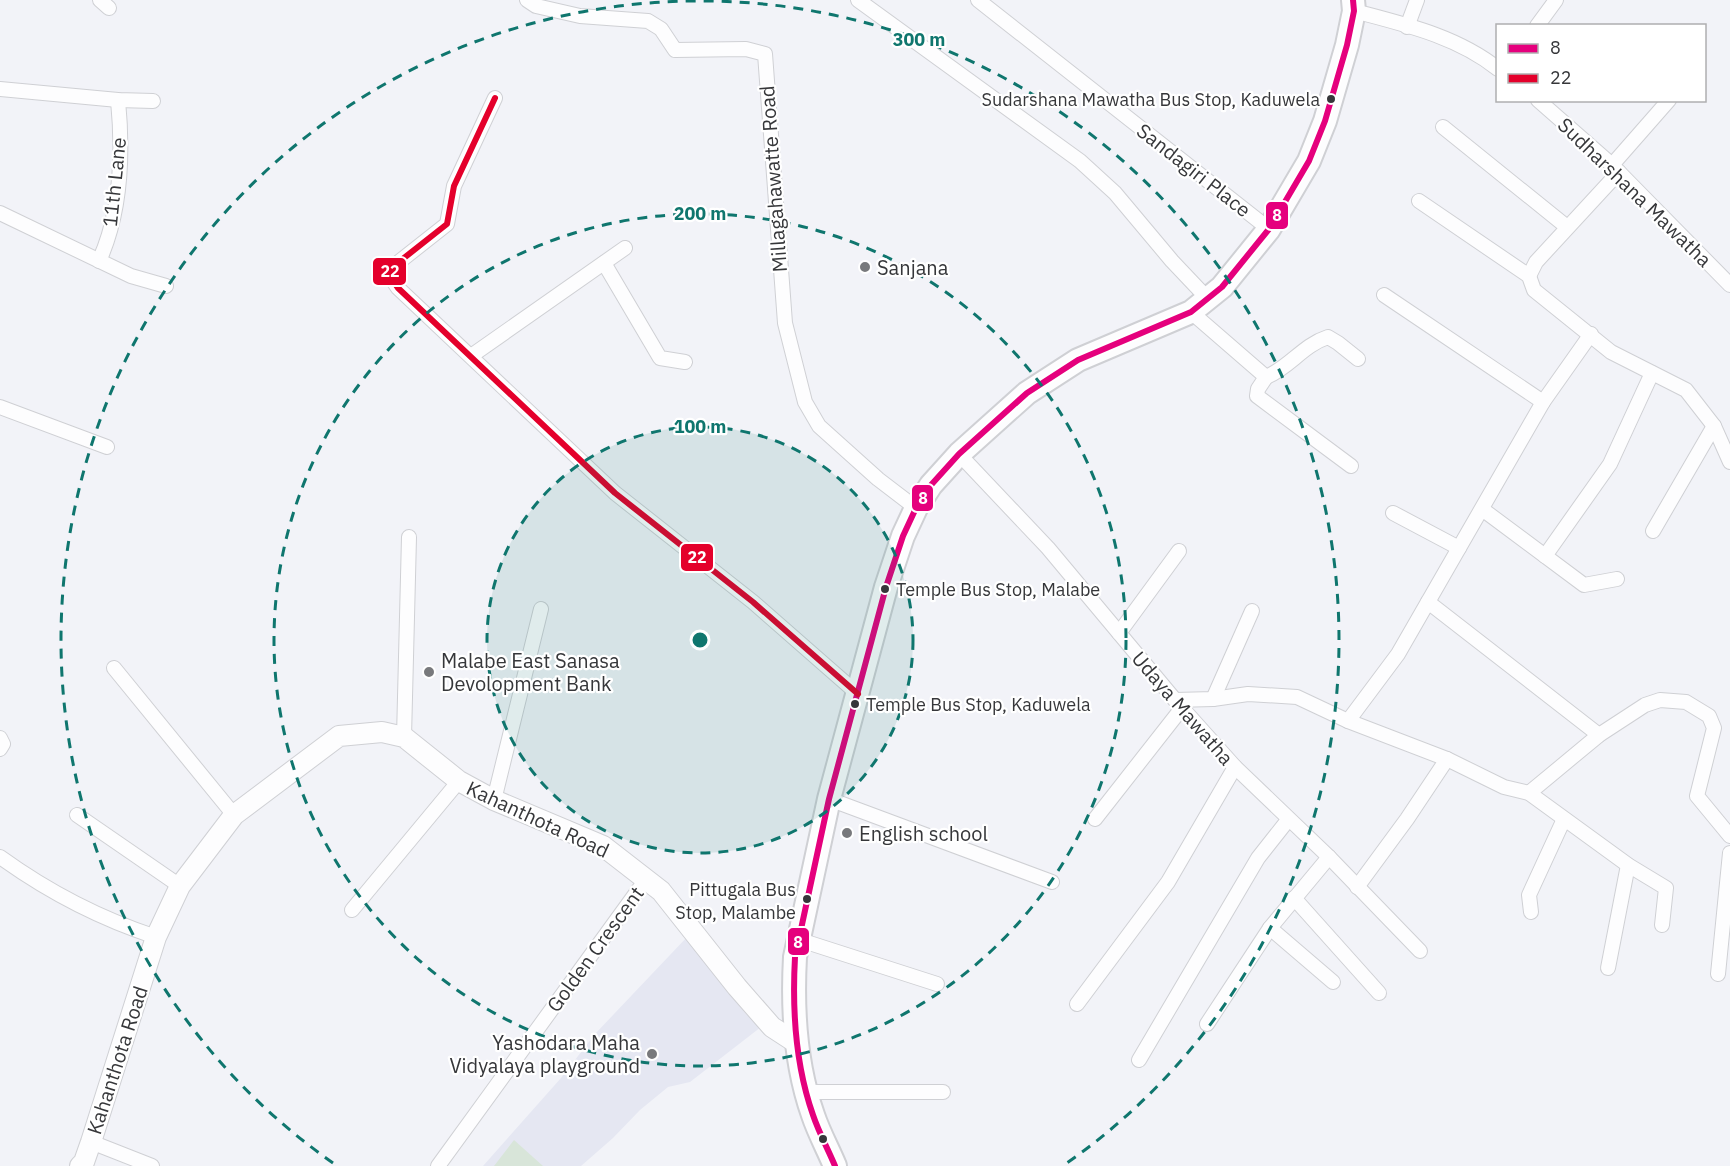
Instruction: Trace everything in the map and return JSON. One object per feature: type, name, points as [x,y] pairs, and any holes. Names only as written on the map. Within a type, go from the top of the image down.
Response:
[{"type":"main road","points":[[835,1166],[806,1092],[795,1042],[793,983],[798,939],[829,799],[886,587],[903,536],[916,508],[932,485],[959,454],[1028,393],[1078,360],[1199,305],[1222,287],[1269,229],[1309,161],[1321,131],[1347,45],[1353,5]]},
{"type":"main road","name":"Kahanthota Road","points":[[80,1166],[84,1162],[91,1142],[156,937],[180,886],[234,815],[339,736],[382,732],[404,737],[459,781],[494,800],[603,846],[662,891],[737,987],[772,1027],[795,1042]]},
{"type":"street","name":"Millagahawatte Road","points":[[527,0],[536,6],[580,16],[648,21],[661,29],[675,50],[746,49],[765,54],[785,323],[805,402],[819,426],[878,479],[916,508]]},
{"type":"street","points":[[858,0],[1080,161],[1114,193],[1172,261],[1199,305],[1266,377]]},
{"type":"street","name":"Sandagiri Place","points":[[978,0],[1269,229]]},
{"type":"street","points":[[1407,27],[1417,0]]},
{"type":"street","points":[[1538,24],[1556,0]]},
{"type":"street","points":[[1353,5],[1407,27],[1458,43],[1481,56],[1496,68]]},
{"type":"street","points":[[0,89],[153,101]]},
{"type":"street","points":[[495,98],[454,186],[447,224],[390,269],[389,275],[398,288],[615,493],[753,602],[858,694]]},
{"type":"street","name":"11th Lane","points":[[99,261],[113,222],[118,176],[120,122],[118,100]]},
{"type":"street","name":"Sudharshana Mawatha","points":[[1540,102],[1615,169],[1729,281]]},
{"type":"street","points":[[1529,276],[1536,262],[1615,169],[1667,102]]},
{"type":"street","points":[[1443,127],[1567,227]]},
{"type":"street","points":[[1419,201],[1529,276],[1534,290],[1611,352],[1686,390],[1714,426],[1730,462]]},
{"type":"street","points":[[0,213],[131,276],[166,286]]},
{"type":"street","points":[[471,356],[626,248]]},
{"type":"street","points":[[604,263],[660,358],[685,362]]},
{"type":"street","points":[[1384,295],[1543,402]]},
{"type":"street","points":[[1348,721],[1398,654],[1543,402],[1591,334]]},
{"type":"street","points":[[1351,465],[1257,396],[1258,389],[1266,377],[1276,373],[1317,341],[1328,337],[1358,359]]},
{"type":"street","points":[[1545,556],[1610,464],[1652,374]]},
{"type":"street","points":[[0,407],[107,447]]},
{"type":"street","points":[[1653,531],[1714,426]]},
{"type":"street","name":"Udaya Mawatha","points":[[959,454],[1048,548],[1178,704],[1235,767],[1329,857],[1420,951]]},
{"type":"street","points":[[1482,509],[1584,585],[1617,579]]},
{"type":"street","points":[[1393,513],[1459,548]]},
{"type":"street","points":[[404,737],[409,537]]},
{"type":"street","points":[[1119,633],[1179,551]]},
{"type":"street","points":[[1428,602],[1599,735]]},
{"type":"street","points":[[494,800],[541,609]]},
{"type":"street","points":[[1213,699],[1252,611]]},
{"type":"street","points":[[114,668],[234,815]]},
{"type":"street","points":[[1095,819],[1178,704],[1248,694],[1297,697],[1348,721],[1447,759],[1504,787],[1529,792],[1628,865],[1666,888],[1662,925]]},
{"type":"street","points":[[1529,792],[1599,735],[1645,705],[1660,700],[1686,702],[1709,716],[1714,728],[1697,796],[1730,836]]},
{"type":"street","points":[[0,738],[3,744],[0,749]]},
{"type":"street","points":[[1357,887],[1447,759]]},
{"type":"street","points":[[1077,1004],[1168,882],[1235,767]]},
{"type":"street","points":[[352,910],[459,781]]},
{"type":"street","points":[[829,799],[1052,882]]},
{"type":"street","points":[[77,815],[180,886]]},
{"type":"street","points":[[1531,912],[1529,895],[1564,819]]},
{"type":"street","points":[[1139,1060],[1258,858],[1288,820]]},
{"type":"street","points":[[1718,974],[1730,853]]},
{"type":"street","points":[[0,857],[28,877],[123,927],[156,937]]},
{"type":"street","points":[[1208,1024],[1270,928],[1329,857]]},
{"type":"street","points":[[1608,968],[1628,865]]},
{"type":"street","name":"Golden Crescent","points":[[438,1166],[647,878]]},
{"type":"street","points":[[1294,898],[1379,993]]},
{"type":"street","points":[[1270,928],[1334,982]]},
{"type":"street","points":[[798,939],[937,984]]},
{"type":"street","points":[[806,1092],[943,1092]]},
{"type":"street","points":[[91,1142],[152,1166]]},
{"type":"shaded area","name":"Yashodara Maha Vidyalaya playground","points":[[688,936],[710,970],[746,1014],[761,1027],[690,1082],[668,1087],[581,1166],[483,1166],[561,1078],[595,1034]]},
{"type":"shaded area","points":[[514,1140],[543,1166],[494,1166]]},
{"type":"transit line","name":"8","points":[[835,1166],[815,1122],[802,1076],[796,1037],[795,957],[829,799],[886,587],[903,536],[916,508],[931,485],[959,454],[1027,393],[1078,360],[1191,312],[1222,287],[1269,229],[1309,161],[1325,121],[1347,45],[1354,11],[1353,0]]},
{"type":"transit line","name":"22","points":[[495,98],[454,186],[447,224],[390,269],[389,275],[398,288],[615,493],[753,602],[858,694]]},
{"type":"place","name":"Sudarshana Mawatha Bus Stop, Kaduwela","points":[[1331,99]]},
{"type":"place","name":"Sanjana","points":[[865,267]]},
{"type":"place","name":"Temple Bus Stop, Malabe","points":[[885,589]]},
{"type":"place","name":"Malabe East Sanasa Devolopment Bank","points":[[429,672]]},
{"type":"place","name":"Temple Bus Stop, Kaduwela","points":[[855,704]]},
{"type":"place","name":"English school","points":[[847,833]]},
{"type":"place","name":"Pittugala Bus Stop, Malambe","points":[[807,899]]},
{"type":"place","name":"Yashodara Maha Vidyalaya playground","points":[[652,1054]]}]
